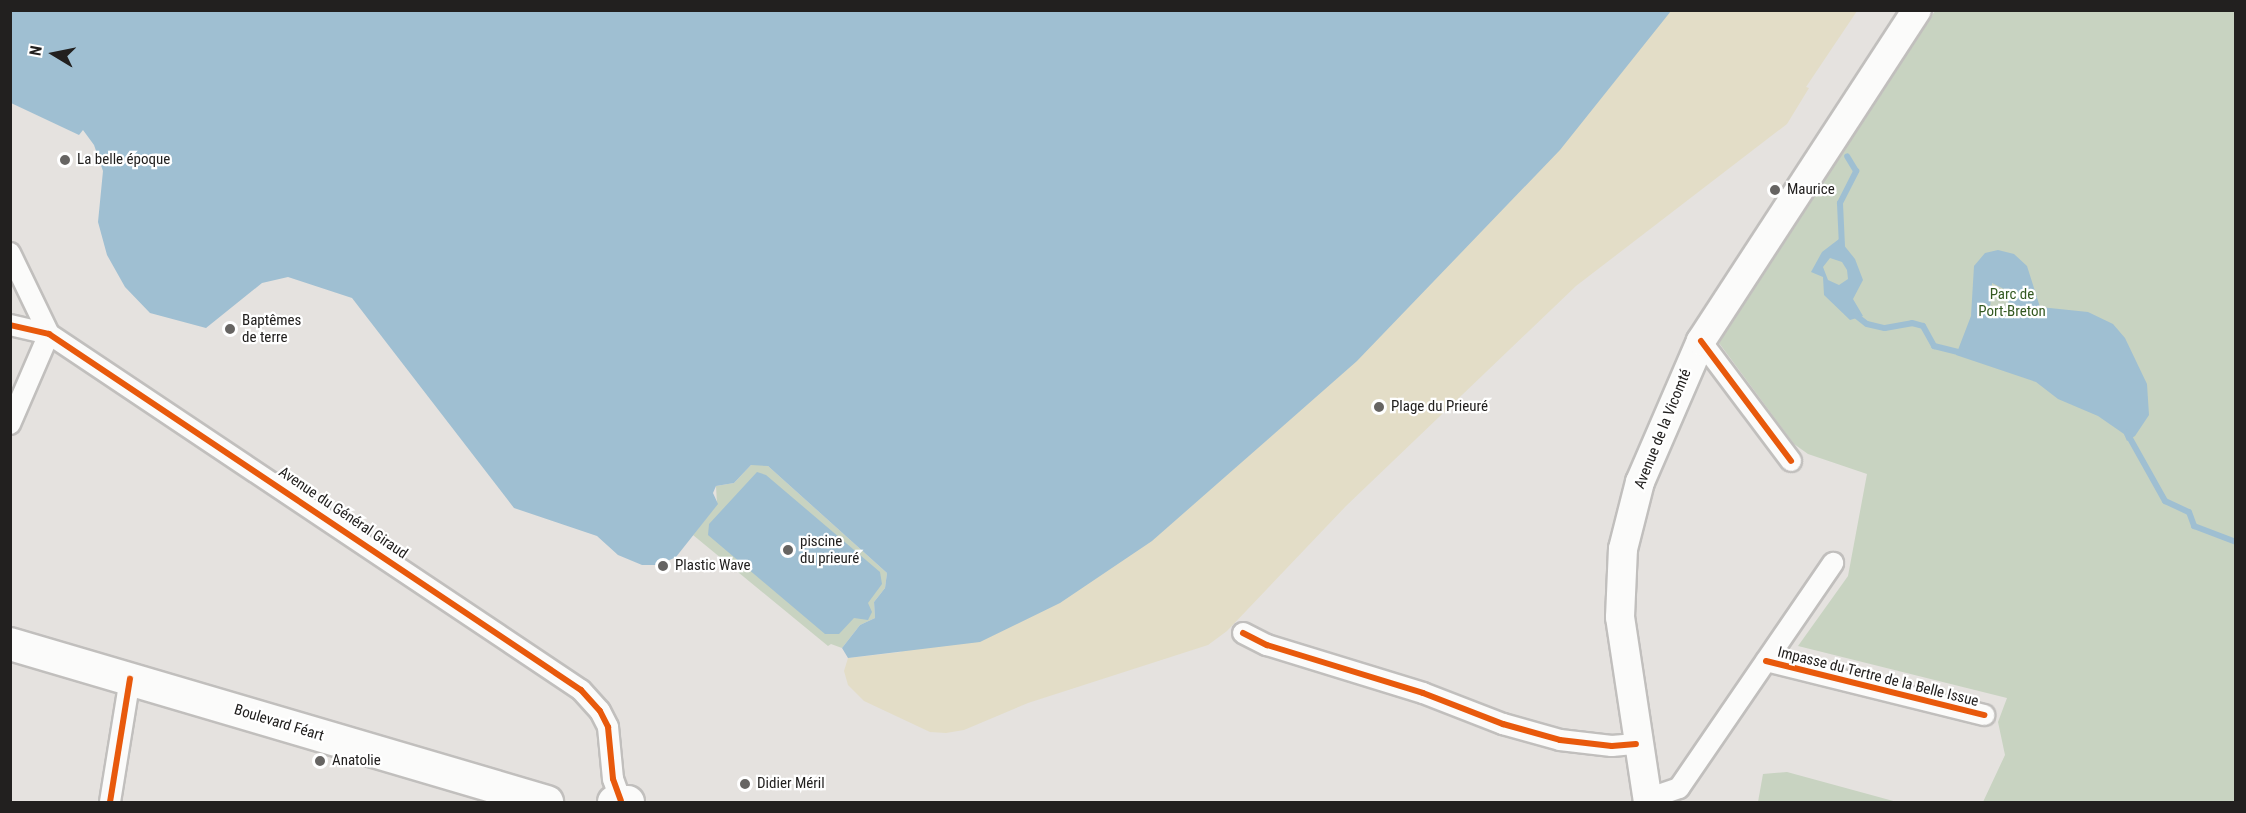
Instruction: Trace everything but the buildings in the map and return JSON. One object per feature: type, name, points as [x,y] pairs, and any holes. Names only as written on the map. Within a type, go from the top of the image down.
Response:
[{"type":"main road","name":"Avenue de la Vicomté","points":[[1647,801],[1636,744],[1620,618],[1623,549],[1653,446],[1701,341],[1917,10]]},
{"type":"main road","name":"Boulevard Féart","points":[[10,644],[547,802]]},
{"type":"street","points":[[10,253],[49,334],[10,424]]},
{"type":"street","points":[[10,324],[49,334]]},
{"type":"street","name":"Avenue du Général Giraud","points":[[49,334],[288,490],[580,690],[600,711],[608,727],[613,779],[621,802]]},
{"type":"street","points":[[1701,341],[1791,461]]},
{"type":"street","name":"Impasse du Tertre de la Belle Issue","points":[[1647,801],[1679,788],[1833,563]]},
{"type":"street","points":[[1243,633],[1267,645],[1423,693],[1503,724],[1560,740],[1612,746],[1636,744]]},
{"type":"street","name":"Impasse du Tertre de la Belle Issue","points":[[1766,661],[1984,715]]},
{"type":"street","points":[[110,802],[130,679]]},
{"type":"green space","name":"Parc de Port-Breton","points":[[1935,11],[2236,11],[2235,802],[1983,802],[2005,755],[1998,722],[2007,698],[1798,646],[1848,576],[1867,474],[1808,454],[1794,444],[1719,343]]},
{"type":"green space","name":"piscine du prieuré","points":[[760,463],[768,466],[887,573],[885,588],[874,602],[875,618],[860,625],[842,648],[831,644],[828,646],[693,535],[717,504],[716,486],[734,483],[751,465]]},
{"type":"green space","points":[[1787,772],[1897,802],[1758,802],[1763,774]]},
{"type":"sand","points":[[1010,11],[1857,11],[1806,87],[1809,88],[1787,124],[1576,286],[1346,506],[1227,631],[1208,645],[1028,703],[964,730],[946,733],[930,732],[864,701],[848,685],[844,671],[848,658],[901,652],[925,616]]},
{"type":"water","points":[[11,10],[1671,11],[1560,150],[1357,361],[1152,541],[1060,603],[980,642],[848,658],[842,648],[860,625],[875,618],[874,602],[885,588],[887,573],[768,466],[751,465],[734,483],[716,486],[713,493],[718,504],[676,557],[659,565],[642,565],[618,555],[597,536],[514,508],[352,298],[288,277],[262,283],[206,328],[150,313],[125,287],[107,255],[98,222],[103,171],[94,145],[83,130],[79,135],[11,103]]},
{"type":"water","points":[[1839,239],[1855,259],[1863,280],[1853,299],[1863,316],[1850,320],[1824,295],[1823,277],[1811,272],[1822,252]],"holes":[[[1830,258],[1842,262],[1847,270],[1848,279],[1839,285],[1828,280],[1823,267]]]},
{"type":"water","points":[[1998,250],[2014,254],[2027,266],[2040,307],[2088,312],[2113,324],[2125,338],[2147,384],[2149,415],[2135,436],[2127,441],[2124,434],[2098,416],[2058,399],[2036,382],[1956,355],[1971,316],[1974,266],[1985,253]],"holes":[[[1992,283],[2004,289],[2009,313],[2004,317],[1997,316],[1990,309]]]},
{"type":"water","name":"piscine du prieuré","points":[[757,472],[766,475],[880,572],[882,584],[868,603],[872,612],[868,620],[854,618],[839,634],[825,634],[708,535],[709,524]]},
{"type":"waterway","points":[[1842,246],[1840,203],[1856,171],[1847,156]]},
{"type":"waterway","points":[[1854,314],[1867,324],[1885,328],[1912,323],[1923,326],[1934,346],[1963,353]]},
{"type":"waterway","points":[[2127,433],[2165,501],[2189,512],[2194,526],[2236,542]]},
{"type":"cycle path","points":[[10,325],[49,334],[581,690],[600,711],[608,727],[613,779],[621,801]]},
{"type":"cycle path","points":[[1701,341],[1791,461]]},
{"type":"cycle path","points":[[1243,633],[1267,645],[1423,693],[1503,724],[1560,740],[1612,746],[1636,744]]},
{"type":"cycle path","points":[[1766,661],[1984,715]]},
{"type":"cycle path","points":[[110,802],[130,679]]},
{"type":"place","name":"La belle époque","points":[[65,160]]},
{"type":"place","name":"Maurice","points":[[1775,190]]},
{"type":"place","name":"Baptêmes de terre","points":[[230,329]]},
{"type":"place","name":"Plage du Prieuré","points":[[1379,407]]},
{"type":"place","name":"piscine du prieuré","points":[[788,550]]},
{"type":"place","name":"Plastic Wave","points":[[663,566]]},
{"type":"place","name":"Anatolie","points":[[320,761]]},
{"type":"place","name":"Didier Méril","points":[[745,784]]}]
